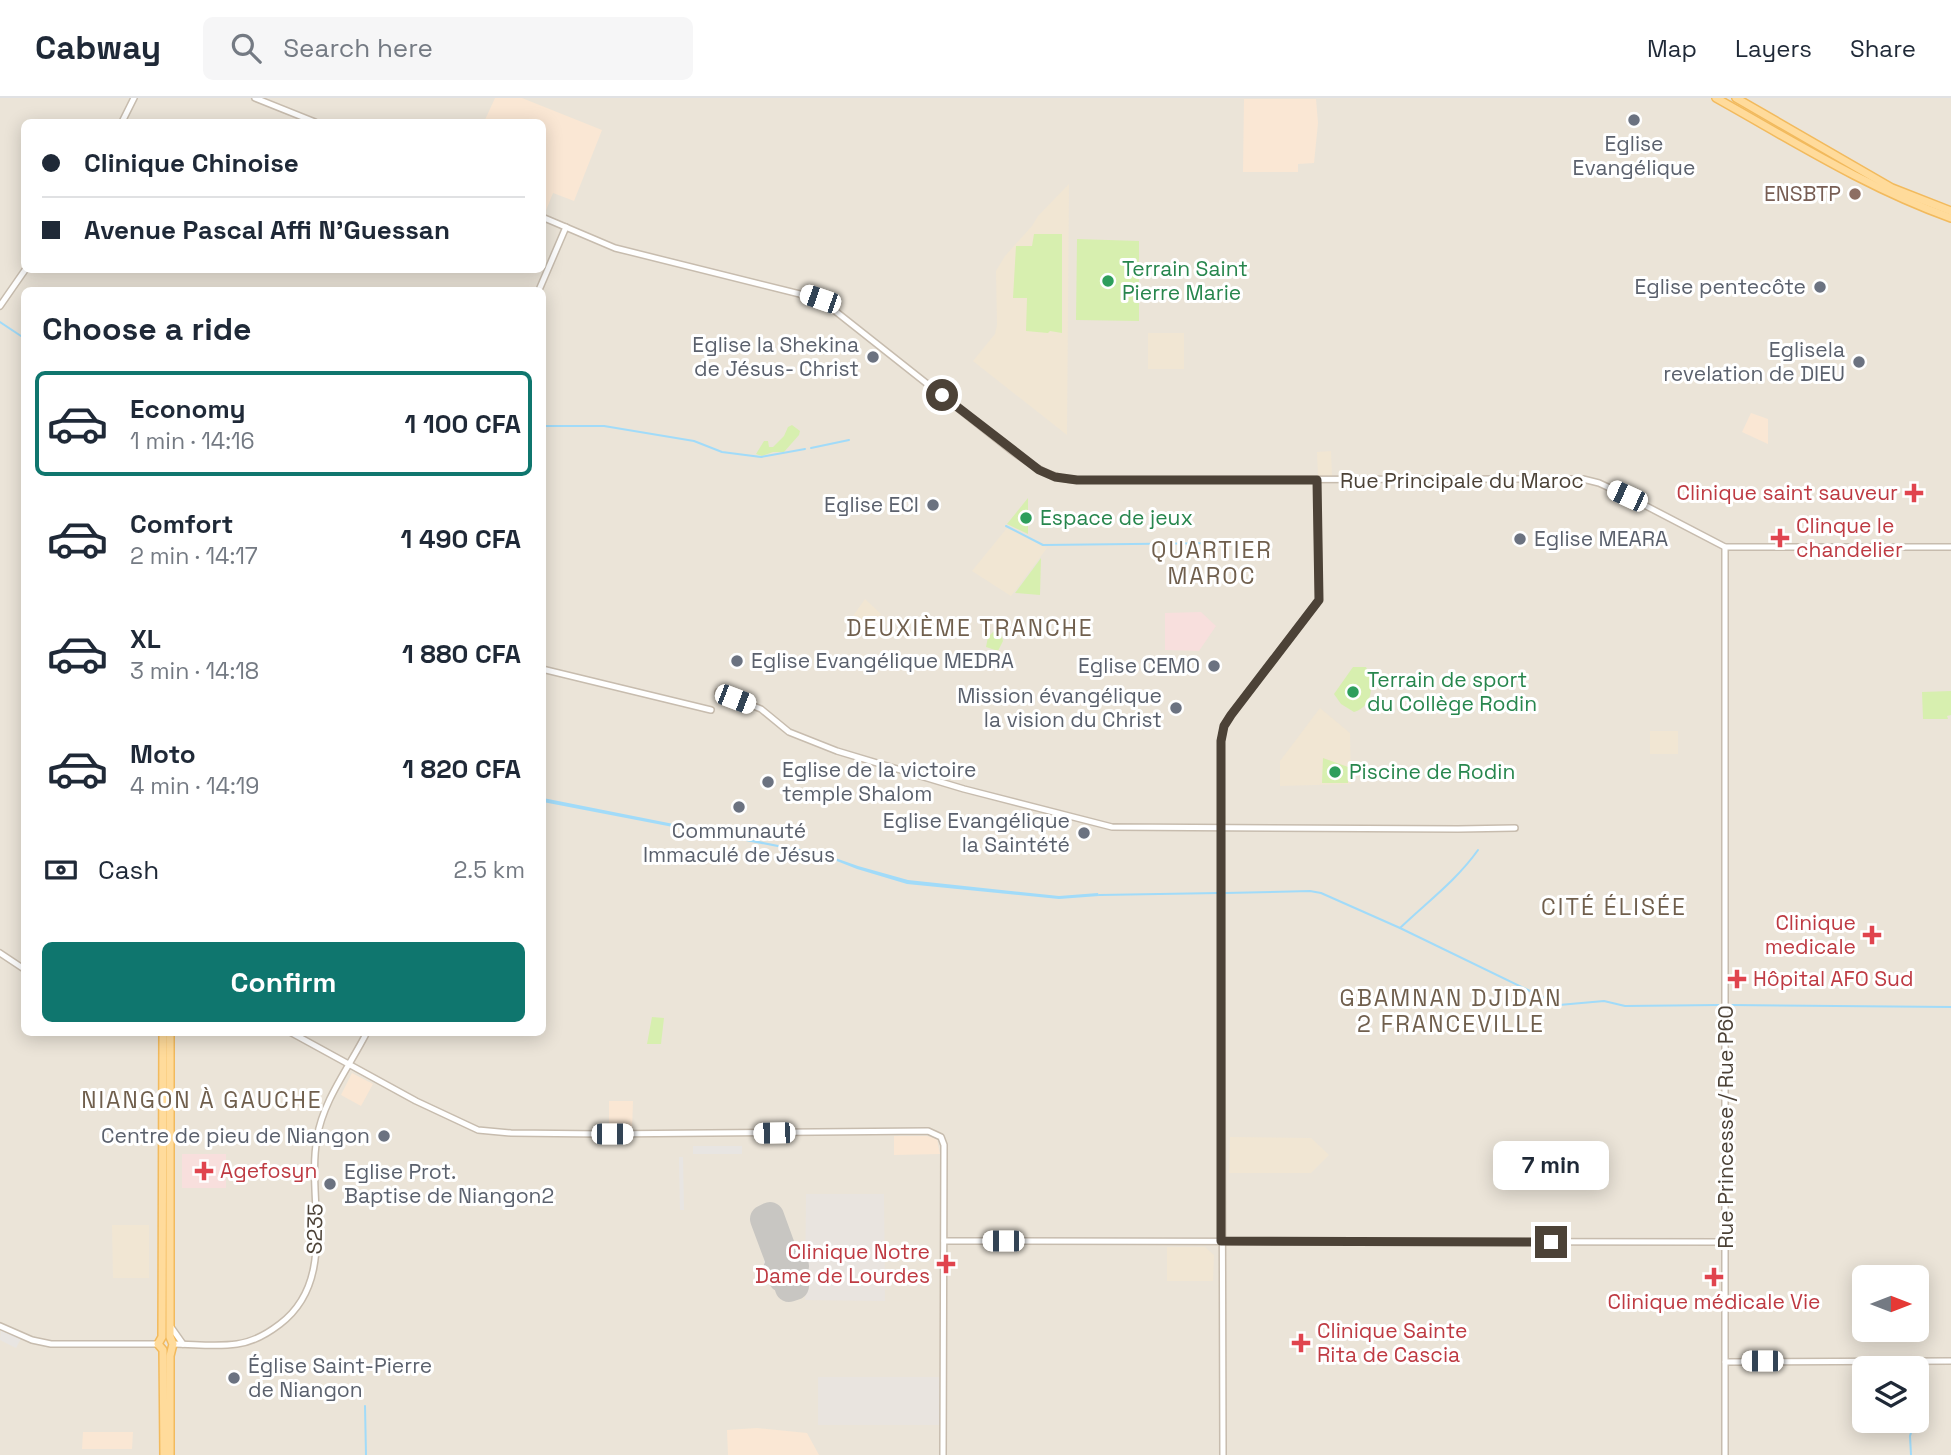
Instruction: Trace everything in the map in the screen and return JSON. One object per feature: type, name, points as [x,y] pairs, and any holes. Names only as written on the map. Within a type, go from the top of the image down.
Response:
[{"type":"main road","points":[[1716,98],[1870,184],[1951,218]]},
{"type":"main road","points":[[1736,98],[1892,188],[1951,211]]},
{"type":"main road","points":[[163,1036],[170,1455]]},
{"type":"main road","points":[[164,1455],[170,1036]]},
{"type":"street","points":[[124,119],[134,98]]},
{"type":"street","points":[[255,98],[308,119]]},
{"type":"street","name":"Rue Principale du Maroc","points":[[546,219],[615,248],[820,299],[1012,451],[1039,470],[1055,477],[1077,480],[1583,479],[1600,483],[1725,547]]},
{"type":"street","points":[[540,287],[566,227]]},
{"type":"street","points":[[0,306],[23,273]]},
{"type":"street","points":[[1223,1455],[1221,741],[1224,726],[1319,600],[1317,480]]},
{"type":"street","points":[[1725,547],[1951,547]]},
{"type":"street","name":"Rue Princesse / Rue P60","points":[[1725,547],[1725,1455]]},
{"type":"street","points":[[546,670],[711,710]]},
{"type":"street","points":[[718,692],[761,709],[789,732],[814,743],[964,789],[1112,827],[1515,828]]},
{"type":"street","points":[[0,953],[21,967]]},
{"type":"street","points":[[297,1036],[349,1066],[465,1125],[487,1131],[601,1134],[928,1131],[941,1137],[944,1145],[943,1455]]},
{"type":"street","name":"S235","points":[[0,1326],[32,1340],[51,1344],[149,1344],[166,1339],[183,1344],[225,1345],[247,1342],[270,1332],[288,1318],[298,1306],[309,1283],[316,1257],[316,1143],[320,1122],[365,1036]]},
{"type":"street","points":[[944,1241],[1726,1242]]},
{"type":"street","points":[[149,1344],[176,1337],[183,1344]]},
{"type":"street","points":[[1725,1362],[1951,1361]]},
{"type":"shaded area","points":[[0,98],[1951,98],[1951,1455],[0,1455]]},
{"type":"shaded area","points":[[495,98],[522,98],[602,130],[574,201],[553,193],[546,210],[546,119],[485,119]]},
{"type":"shaded area","points":[[1244,99],[1316,99],[1318,123],[1314,163],[1298,164],[1298,172],[1243,172]]},
{"type":"shaded area","points":[[1069,184],[1067,435],[973,361],[995,334],[996,271],[1038,216]]},
{"type":"shaded area","points":[[1148,333],[1184,333],[1184,369],[1148,369]]},
{"type":"shaded area","points":[[1751,413],[1768,419],[1768,444],[1742,432]]},
{"type":"shaded area","points":[[1331,451],[1332,476],[1318,476],[1317,452]]},
{"type":"shaded area","points":[[1007,528],[1047,548],[1011,596],[972,571]]},
{"type":"shaded area","points":[[865,599],[881,614],[866,633],[853,616]]},
{"type":"shaded area","points":[[1201,612],[1216,626],[1199,651],[1165,650],[1165,613]]},
{"type":"shaded area","points":[[1320,708],[1350,733],[1351,784],[1280,786],[1280,761]]},
{"type":"shaded area","points":[[1650,731],[1678,731],[1678,754],[1650,754]]},
{"type":"shaded area","points":[[352,1073],[373,1084],[361,1106],[341,1095]]},
{"type":"shaded area","points":[[609,1101],[633,1101],[632,1130],[609,1129]]},
{"type":"shaded area","points":[[894,1136],[927,1136],[937,1139],[940,1154],[894,1155]]},
{"type":"shaded area","points":[[1230,1137],[1311,1138],[1329,1155],[1311,1173],[1229,1173]]},
{"type":"shaded area","points":[[693,1146],[742,1146],[742,1154],[693,1154]]},
{"type":"shaded area","name":"Agefosyn","points":[[182,1154],[226,1154],[226,1188],[182,1188]]},
{"type":"shaded area","points":[[679,1157],[683,1157],[684,1210],[680,1210]]},
{"type":"shaded area","points":[[806,1194],[884,1194],[885,1301],[805,1300]]},
{"type":"shaded area","points":[[112,1225],[149,1225],[149,1278],[113,1278]]},
{"type":"shaded area","points":[[764,1246],[774,1246],[780,1262],[777,1266],[778,1275],[764,1275]]},
{"type":"shaded area","points":[[1167,1247],[1205,1247],[1214,1255],[1213,1281],[1167,1281]]},
{"type":"shaded area","points":[[1,1329],[21,1338],[16,1348],[0,1340]]},
{"type":"shaded area","points":[[818,1377],[940,1377],[940,1425],[818,1425]]},
{"type":"shaded area","points":[[757,1428],[807,1433],[819,1455],[728,1455],[727,1430]]},
{"type":"shaded area","points":[[83,1432],[133,1432],[132,1449],[82,1449]]},
{"type":"green space","points":[[1034,234],[1062,234],[1062,333],[1026,331],[1027,298],[1013,298],[1016,246],[1032,246]]},
{"type":"green space","name":"Terrain Saint Pierre Marie","points":[[1077,239],[1139,241],[1139,321],[1076,320]]},
{"type":"green space","points":[[792,425],[800,431],[799,435],[784,452],[762,456],[756,454],[764,441],[768,441],[769,447],[773,447]]},
{"type":"green space","points":[[1028,498],[1028,534],[1007,524]]},
{"type":"green space","points":[[1041,558],[1040,595],[1015,593]]},
{"type":"green space","points":[[996,629],[1000,631],[1003,641],[998,651],[986,647],[988,637]]},
{"type":"green space","name":"Terrain de sport du Collège Rodin","points":[[1353,667],[1366,667],[1371,687],[1365,705],[1354,712],[1341,704],[1334,694]]},
{"type":"green space","points":[[1951,691],[1951,715],[1947,716],[1948,719],[1923,719],[1922,692]]},
{"type":"green space","name":"Piscine de Rodin","points":[[1323,758],[1348,767],[1348,783],[1322,783]]},
{"type":"green space","points":[[652,1017],[664,1018],[661,1044],[647,1044]]},
{"type":"water","points":[[546,799],[824,854],[908,880],[1059,896],[1098,893],[1099,896],[1059,899],[907,884],[824,856],[546,803]]},
{"type":"waterway","points":[[0,322],[21,336]]},
{"type":"waterway","points":[[546,426],[604,426],[694,441],[722,452],[761,457],[805,449]]},
{"type":"waterway","points":[[811,448],[849,440]]},
{"type":"waterway","points":[[1006,526],[1043,545],[1221,543]]},
{"type":"waterway","points":[[1400,928],[1451,881],[1478,850]]},
{"type":"waterway","points":[[1099,895],[1219,893]]},
{"type":"waterway","points":[[1225,893],[1321,893],[1559,1005],[1604,1001],[1625,1006],[1719,1005]]},
{"type":"waterway","points":[[1731,1005],[1951,1007]]},
{"type":"waterway","points":[[365,1406],[366,1455]]},
{"type":"waterway","points":[[1911,1433],[1911,1455]]},
{"type":"runway","points":[[770,1216],[786,1260],[795,1266],[792,1277],[795,1286],[789,1288],[786,1279],[782,1278],[777,1270],[780,1262],[764,1219],[770,1216]]},
{"type":"place","name":"Eglise Evangélique","points":[[1634,120]]},
{"type":"place","name":"ENSBTP","points":[[1855,194]]},
{"type":"place","name":"Terrain Saint Pierre Marie","points":[[1108,281]]},
{"type":"place","name":"Eglise pentecôte","points":[[1820,287]]},
{"type":"place","name":"Eglise la Shekina de Jésus- Christ","points":[[873,357]]},
{"type":"place","name":"Eglisela revelation de DIEU","points":[[1859,362]]},
{"type":"place","name":"Clinique saint sauveur","points":[[1914,493]]},
{"type":"place","name":"Eglise ECI","points":[[933,505]]},
{"type":"place","name":"Espace de jeux","points":[[1026,518]]},
{"type":"place","name":"Clinque le chandelier","points":[[1780,538]]},
{"type":"place","name":"Eglise MEARA","points":[[1520,539]]},
{"type":"place","name":"Eglise Evangélique MEDRA","points":[[737,661]]},
{"type":"place","name":"Eglise CEMO","points":[[1214,666]]},
{"type":"place","name":"Terrain de sport du Collège Rodin","points":[[1353,692]]},
{"type":"place","name":"Mission évangélique la vision du Christ","points":[[1176,708]]},
{"type":"place","name":"Piscine de Rodin","points":[[1335,772]]},
{"type":"place","name":"Eglise de la victoire temple Shalom","points":[[768,782]]},
{"type":"place","name":"Communauté Immaculé de Jésus","points":[[739,807]]},
{"type":"place","name":"Eglise Evangélique la Saintété","points":[[1084,833]]},
{"type":"place","name":"Clinique medicale","points":[[1872,935]]},
{"type":"place","name":"Hôpital AFO Sud","points":[[1737,979]]},
{"type":"place","name":"Centre de pieu de Niangon","points":[[384,1136]]},
{"type":"place","name":"Agefosyn","points":[[204,1171]]},
{"type":"place","name":"Eglise Prot. Baptise de Niangon2","points":[[330,1184]]},
{"type":"place","name":"Clinique Notre Dame de Lourdes","points":[[946,1264]]},
{"type":"place","name":"Clinique médicale Vie","points":[[1714,1277]]},
{"type":"place","name":"Clinique Sainte Rita de Cascia","points":[[1301,1343]]},
{"type":"place","name":"Église Saint-Pierre de Niangon","points":[[234,1378]]},
{"type":"district","name":"QUARTIER MAROC","points":[[1212,563]]},
{"type":"district","name":"DEUXIÈME TRANCHE","points":[[970,628]]},
{"type":"district","name":"CITÉ ÉLISÉE","points":[[1614,907]]},
{"type":"district","name":"GBAMNAN DJIDAN 2 FRANCEVILLE","points":[[1451,1011]]},
{"type":"district","name":"NIANGON À GAUCHE","points":[[202,1100]]},
{"type":"route","points":[[942,395],[1012,451],[1039,470],[1055,477],[1069,480],[1317,480],[1319,600],[1231,715],[1224,726],[1221,741],[1221,1241],[1551,1242]]}]
